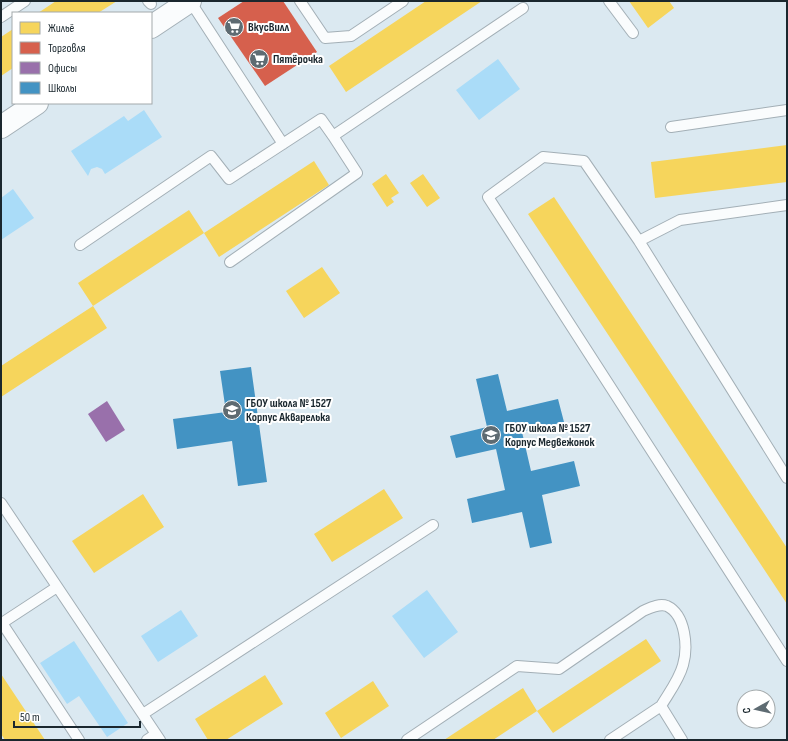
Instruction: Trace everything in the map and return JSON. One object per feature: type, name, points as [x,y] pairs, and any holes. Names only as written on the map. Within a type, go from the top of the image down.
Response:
[{"type":"street","points":[[152,26],[190,1]]},
{"type":"street","points":[[1,127],[36,104]]},
{"type":"lane","points":[[1,16],[25,1]]},
{"type":"lane","points":[[190,1],[283,144]]},
{"type":"lane","points":[[300,1],[325,38],[350,36],[403,1]]},
{"type":"lane","points":[[609,1],[633,33]]},
{"type":"lane","points":[[333,136],[523,8]]},
{"type":"lane","points":[[671,127],[787,110]]},
{"type":"lane","points":[[80,245],[211,156],[229,179],[321,119],[357,173],[230,262]]},
{"type":"lane","points":[[787,478],[639,240],[584,161],[543,157],[488,197],[787,661]]},
{"type":"lane","points":[[639,240],[680,220],[787,205]]},
{"type":"lane","points":[[1,504],[158,737],[147,740]]},
{"type":"lane","points":[[143,714],[433,525]]},
{"type":"lane","points":[[57,587],[2,623],[79,740]]},
{"type":"lane","points":[[407,740],[517,666],[559,669],[643,611],[656,605],[667,606],[679,618],[685,634],[683,666],[677,680],[660,706],[610,740]]},
{"type":"lane","points":[[660,706],[682,740]]},
{"type":"shaded area","points":[[498,59],[520,89],[479,120],[456,90]]},
{"type":"shaded area","points":[[144,110],[162,137],[105,174],[102,169],[97,167],[91,169],[88,176],[71,151],[124,116],[128,121]]},
{"type":"shaded area","points":[[13,189],[34,218],[1,240],[1,198]]},
{"type":"shaded area","points":[[427,590],[458,632],[424,658],[392,616]]},
{"type":"shaded area","points":[[181,610],[198,636],[158,662],[141,636]]},
{"type":"shaded area","points":[[74,641],[128,723],[107,737],[79,696],[67,704],[40,663]]},
{"type":"building: Жильё","points":[[56,1],[117,1],[100,12],[40,12]]},
{"type":"building: Жильё","points":[[426,1],[482,1],[346,92],[329,66]]},
{"type":"building: Жильё","points":[[629,1],[669,1],[674,8],[648,28]]},
{"type":"building: Жильё","points":[[12,30],[12,69],[1,76],[1,37]]},
{"type":"building: Жильё","points":[[787,145],[787,182],[655,198],[651,162]]},
{"type":"building: Жильё","points":[[314,161],[329,185],[219,257],[204,233]]},
{"type":"building: Жильё","points":[[386,174],[399,193],[391,198],[394,202],[387,207],[372,184]]},
{"type":"building: Жильё","points":[[423,174],[440,198],[427,207],[410,183]]},
{"type":"building: Жильё","points":[[554,197],[787,548],[787,604],[528,214]]},
{"type":"building: Жильё","points":[[189,210],[204,233],[93,306],[78,283]]},
{"type":"building: Жильё","points":[[322,267],[340,293],[304,318],[286,291]]},
{"type":"building: Жильё","points":[[93,306],[107,328],[1,397],[1,366]]},
{"type":"building: Жильё","points":[[384,489],[403,518],[332,562],[314,534]]},
{"type":"building: Жильё","points":[[143,494],[164,527],[94,573],[72,541]]},
{"type":"building: Жильё","points":[[646,639],[661,661],[553,733],[537,711]]},
{"type":"building: Жильё","points":[[1,674],[45,740],[5,740],[1,734]]},
{"type":"building: Жильё","points":[[265,675],[283,704],[226,740],[208,740],[195,719]]},
{"type":"building: Жильё","points":[[373,681],[389,706],[341,738],[325,713]]},
{"type":"building: Жильё","points":[[523,688],[537,711],[493,740],[444,740]]},
{"type":"building: Торговля","points":[[244,1],[283,1],[317,52],[265,86],[218,18]]},
{"type":"building: Офисы","points":[[107,401],[125,430],[106,442],[88,414]]},
{"type":"building: Школы","points":[[251,367],[267,482],[238,486],[232,441],[177,449],[173,419],[226,412],[220,371]]},
{"type":"building: Школы","name":"ГБОУ школа № 1527 Корпус Медвежонок","points":[[498,374],[507,411],[558,399],[564,422],[522,432],[531,471],[574,461],[580,486],[542,495],[552,543],[530,548],[522,512],[472,523],[467,499],[505,490],[496,449],[456,458],[450,436],[487,427],[476,379]]},
{"type":"place","name":"ВкусВилл","points":[[234,27]]},
{"type":"place","name":"Пятёрочка","points":[[259,59]]},
{"type":"place","name":"ГБОУ школа № 1527 Корпус Акварелька","points":[[232,410]]},
{"type":"place","name":"ГБОУ школа № 1527 Корпус Медвежонок","points":[[491,435]]}]
